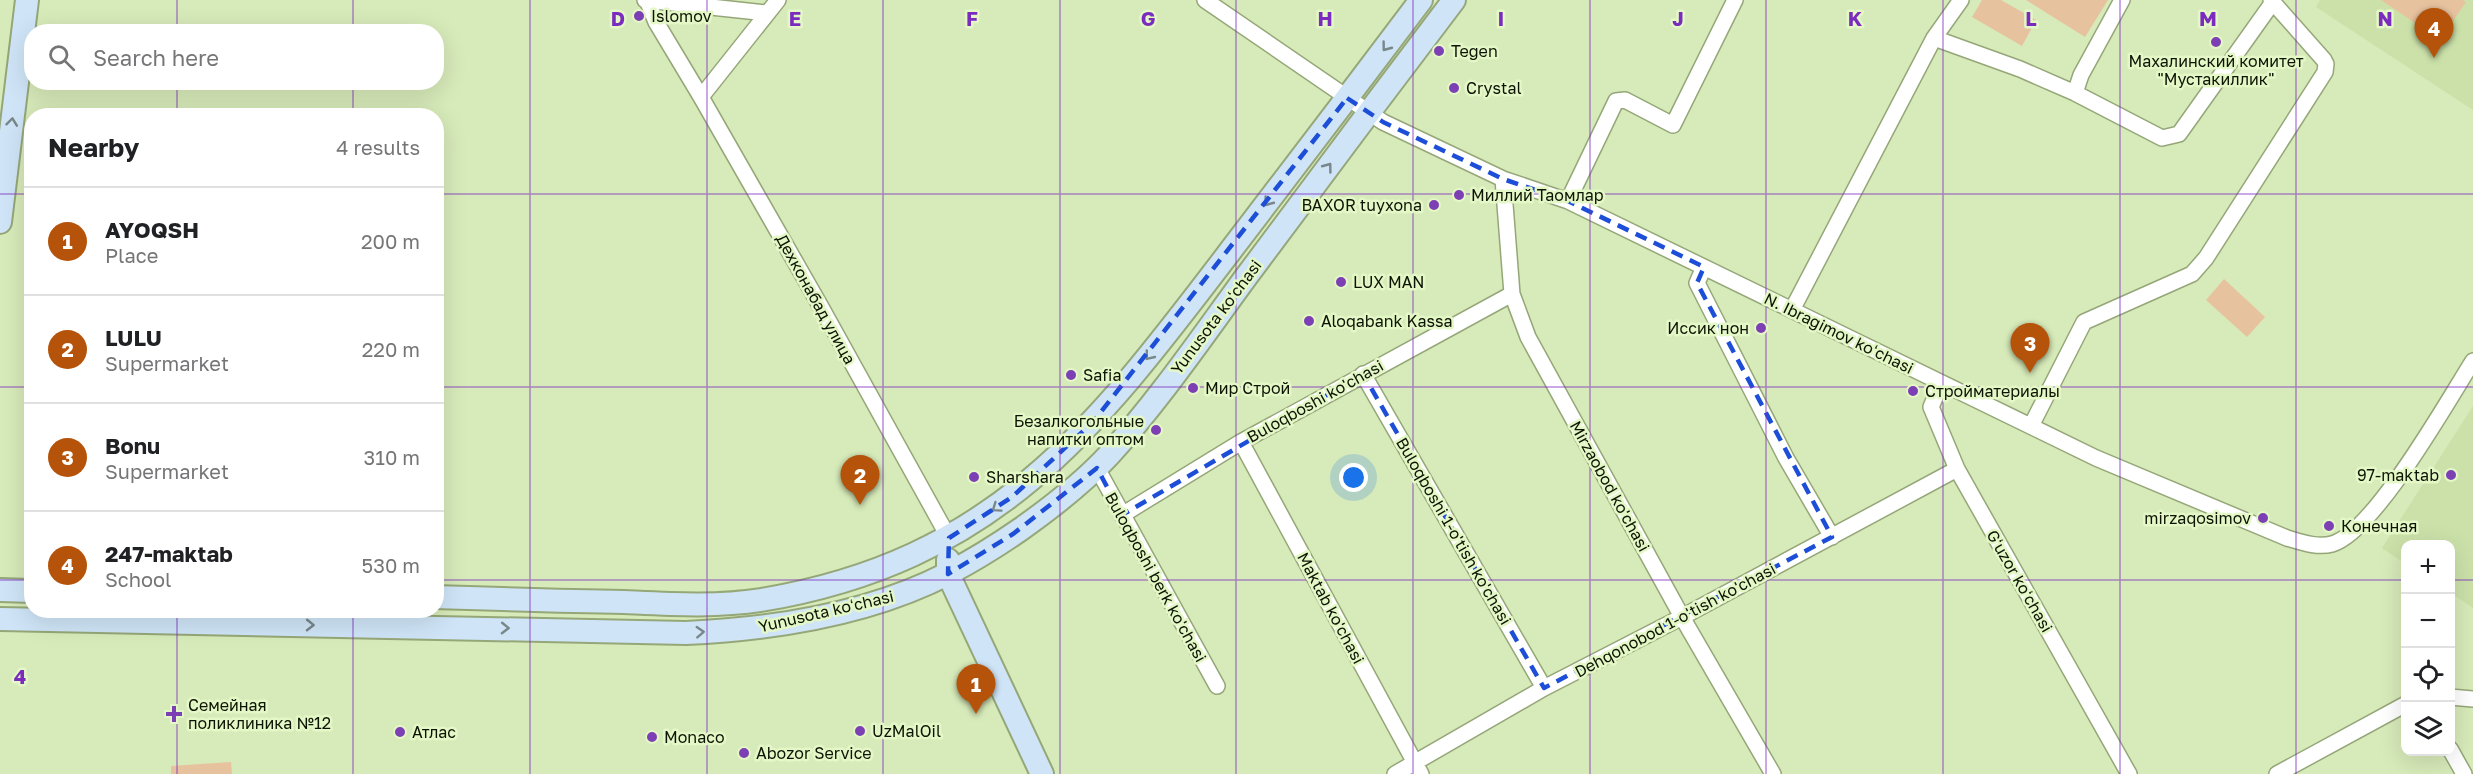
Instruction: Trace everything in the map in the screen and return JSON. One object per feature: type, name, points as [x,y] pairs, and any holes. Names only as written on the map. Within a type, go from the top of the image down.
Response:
[{"type":"main road","points":[[24,24],[27,0]]},
{"type":"main road","name":"Yunusota koʻchasi","points":[[444,597],[726,603],[759,600],[857,576],[920,552],[949,538],[1012,497],[1094,422],[1162,341],[1421,0]]},
{"type":"main road","name":"Yunusota koʻchasi","points":[[0,619],[694,633],[744,630],[823,615],[904,593],[948,574],[1030,523],[1097,468],[1181,365],[1454,0]]},
{"type":"main road","points":[[0,222],[24,25]]},
{"type":"main road","points":[[948,574],[949,538]]},
{"type":"main road","points":[[920,552],[948,574],[1042,774]]},
{"type":"main road","points":[[0,590],[24,591]]},
{"type":"street","points":[[647,0],[767,13]]},
{"type":"street","name":"Дехконабад улица","points":[[647,0],[656,22],[701,97],[949,538]]},
{"type":"street","points":[[701,97],[778,0]]},
{"type":"street","name":"N. Ibragimov koʻchasi","points":[[1205,0],[1368,113],[1503,179],[1568,201],[2096,458],[2262,530],[2313,545],[2322,545],[2349,537],[2362,525],[2397,479],[2473,362]]},
{"type":"street","points":[[1568,201],[1617,101],[1624,100],[1673,125],[1735,0]]},
{"type":"street","points":[[1792,310],[1934,38],[1961,0]]},
{"type":"street","points":[[2075,93],[2081,75],[2122,0]]},
{"type":"street","points":[[1934,38],[2020,69],[2075,93],[2162,138],[2175,137],[2179,134],[2272,1],[2326,64],[2325,72],[2206,258],[2192,274],[2084,322],[2031,426]]},
{"type":"street","name":"Mirzaobod ko'chasi","points":[[1503,179],[1512,294],[1528,337],[1682,617],[1773,774]]},
{"type":"street","points":[[1704,267],[1696,283],[1786,458],[1832,537]]},
{"type":"street","name":"Buloqboshi ko'chasi","points":[[1122,515],[1241,442],[1512,294]]},
{"type":"street","name":"Buloqboshi 1-o'tish ko'chasi","points":[[1363,374],[1544,688]]},
{"type":"street","name":"Gʻuzor koʻchasi","points":[[1941,383],[1931,407],[1957,469],[2129,774]]},
{"type":"street","name":"Maktab ko'chasi","points":[[1241,442],[1418,769]]},
{"type":"street","name":"Buloqboshi berk ko'chasi","points":[[1097,468],[1217,687]]},
{"type":"street","name":"Dehqonobod 1-o'tish ko'chasi","points":[[1395,774],[1418,769],[1544,688],[1682,617],[1957,469]]},
{"type":"street","points":[[2455,697],[2473,699]]},
{"type":"street","points":[[2277,774],[2401,707]]},
{"type":"street","points":[[2455,756],[2464,774]]},
{"type":"highlighted area","points":[[1347,98],[1383,122],[1503,179],[1568,201],[1704,267],[1697,283],[1832,537],[1544,688],[1363,374],[1122,515],[1097,468],[1013,534],[948,574],[949,538],[1012,497],[1093,422]]},
{"type":"shaded area","points":[[1982,0],[2001,0],[2036,20],[2022,46],[1972,17]]},
{"type":"shaded area","points":[[2026,0],[2108,0],[2085,37]]},
{"type":"shaded area","points":[[2320,0],[2473,0],[2473,110],[2316,7]]},
{"type":"shaded area","points":[[2381,0],[2463,0],[2466,2],[2440,40]]},
{"type":"shaded area","points":[[2224,279],[2265,317],[2247,337],[2206,300]]},
{"type":"shaded area","name":"97-maktab","points":[[2473,406],[2473,608],[2455,596],[2455,540],[2401,540],[2401,561],[2382,548]]},
{"type":"shaded area","points":[[231,762],[232,774],[171,774],[171,766]]},
{"type":"place","name":"Islomov","points":[[639,16]]},
{"type":"place","name":"Махалинский комитет \"Мустакиллик\"","points":[[2216,42]]},
{"type":"place","name":"Tegen","points":[[1439,51]]},
{"type":"place","name":"247-maktab","points":[[2434,58]]},
{"type":"place","name":"Crystal","points":[[1454,88]]},
{"type":"place","name":"Миллий Таомлар","points":[[1459,195]]},
{"type":"place","name":"BAXOR tuyxona","points":[[1434,205]]},
{"type":"place","name":"LUX MAN","points":[[1341,282]]},
{"type":"place","name":"Aloqabank Kassa","points":[[1309,321]]},
{"type":"place","name":"Иссик нон","points":[[1761,328]]},
{"type":"place","name":"Bonu","points":[[2030,373]]},
{"type":"place","name":"Safia","points":[[1071,375]]},
{"type":"place","name":"Мир Строй","points":[[1193,388]]},
{"type":"place","name":"Стройматериалы","points":[[1913,391]]},
{"type":"place","name":"Безалкогольные напитки оптом","points":[[1156,430]]},
{"type":"place","name":"97-maktab","points":[[2451,475]]},
{"type":"place","name":"Sharshara","points":[[974,477]]},
{"type":"place","name":"LULU","points":[[860,505]]},
{"type":"place","name":"mirzaqosimov","points":[[2263,518]]},
{"type":"place","name":"Конечная","points":[[2329,526]]},
{"type":"place","name":"Семейная поликлиника №12","points":[[174,714]]},
{"type":"place","name":"AYOQSH","points":[[976,714]]},
{"type":"place","name":"UzMalOil","points":[[860,731]]},
{"type":"place","name":"Атлас","points":[[400,732]]},
{"type":"place","name":"Monaco","points":[[652,737]]},
{"type":"place","name":"Abozor Service","points":[[744,753]]}]
